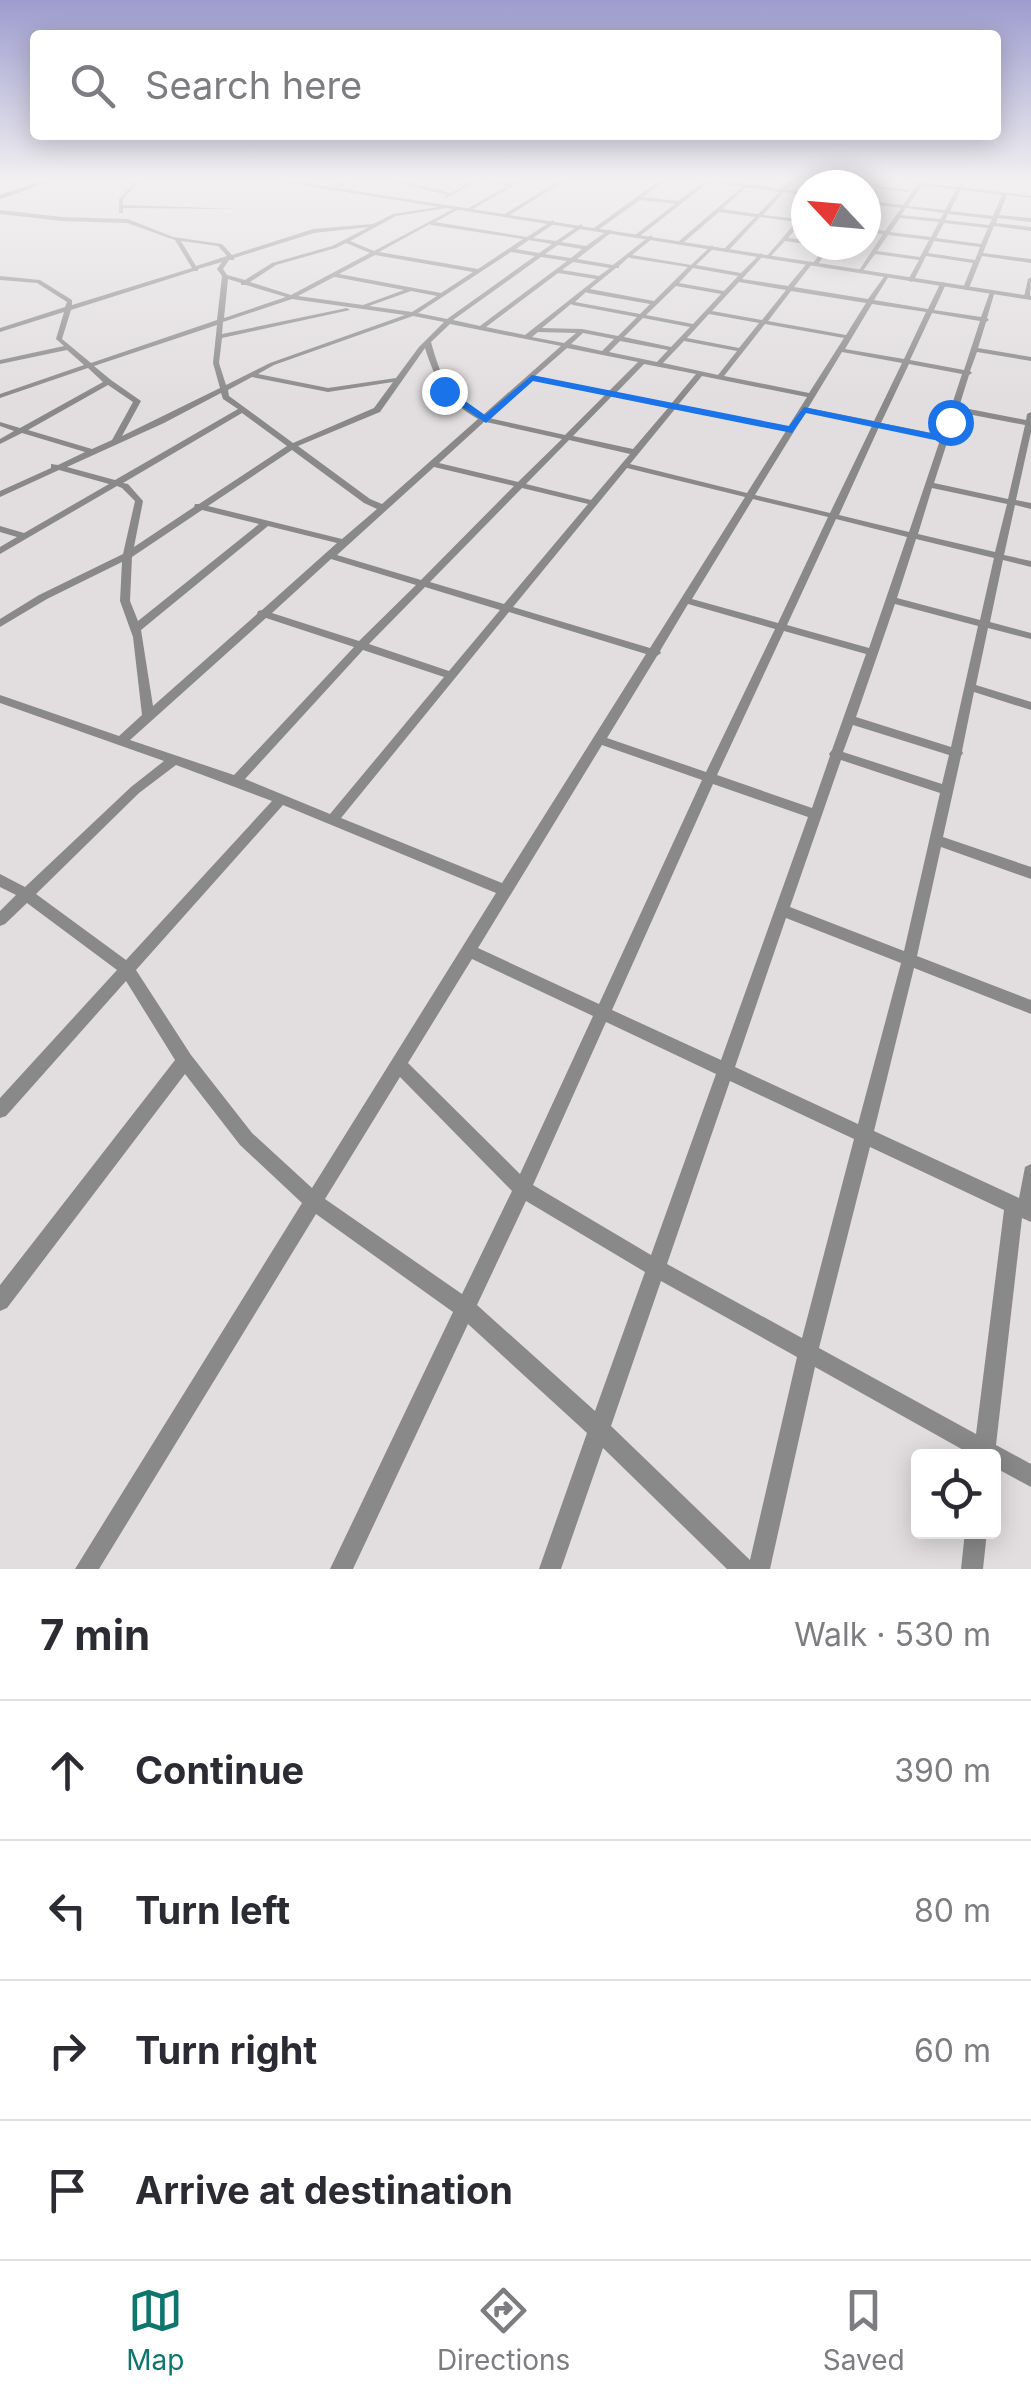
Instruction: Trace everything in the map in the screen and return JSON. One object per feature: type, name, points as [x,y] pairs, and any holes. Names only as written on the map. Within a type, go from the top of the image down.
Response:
[{"type":"street","points":[[186,253],[196,270]]},
{"type":"street","points":[[225,253],[229,260]]},
{"type":"street","points":[[0,330],[249,253]]},
{"type":"street","points":[[243,284],[282,261],[308,253]]},
{"type":"street","points":[[0,396],[292,296],[374,253]]},
{"type":"street","points":[[383,253],[479,271]]},
{"type":"street","points":[[0,494],[284,359],[413,314],[506,253]]},
{"type":"street","points":[[534,253],[617,267]]},
{"type":"street","points":[[480,328],[580,253]]},
{"type":"street","points":[[526,338],[633,253]]},
{"type":"street","points":[[603,354],[706,253]]},
{"type":"street","points":[[746,253],[1029,298],[1031,280]]},
{"type":"street","points":[[658,365],[767,253]]},
{"type":"street","points":[[889,253],[1031,261]]},
{"type":"street","points":[[911,280],[924,253]]},
{"type":"street","points":[[966,288],[980,253]]},
{"type":"street","points":[[0,624],[43,597],[128,556],[292,446],[368,416],[383,406],[427,342],[540,254]]},
{"type":"street","points":[[630,256],[791,288],[986,320]]},
{"type":"street","points":[[229,260],[220,269],[225,276],[243,284],[292,296],[413,314],[719,378],[877,424],[944,438]]},
{"type":"street","points":[[719,378],[816,260]]},
{"type":"street","points":[[860,272],[868,260]]},
{"type":"street","points":[[556,271],[602,278]]},
{"type":"street","points":[[335,274],[442,296]]},
{"type":"street","points":[[225,276],[216,364],[223,391],[240,411],[383,508]]},
{"type":"street","points":[[86,1569],[886,276]]},
{"type":"street","points":[[0,278],[41,282],[70,300],[59,334],[66,348],[138,401],[116,440]]},
{"type":"street","points":[[675,284],[726,293]]},
{"type":"street","points":[[341,1569],[522,1190],[710,776],[943,284]]},
{"type":"street","points":[[220,336],[360,307],[411,289]]},
{"type":"street","points":[[588,291],[656,302]]},
{"type":"street","points":[[550,1569],[891,600],[994,292]]},
{"type":"street","points":[[573,304],[696,326]]},
{"type":"street","points":[[708,312],[765,323],[907,362],[968,373]]},
{"type":"street","points":[[538,330],[582,332],[673,349]]},
{"type":"street","points":[[122,740],[582,332]]},
{"type":"street","points":[[683,339],[742,350]]},
{"type":"street","points":[[427,342],[444,391],[486,420],[634,452]]},
{"type":"street","points":[[0,362],[66,348]]},
{"type":"street","points":[[976,350],[1031,359]]},
{"type":"street","points":[[236,781],[361,646],[642,362]]},
{"type":"street","points":[[332,820],[700,374]]},
{"type":"street","points":[[253,375],[328,390],[401,379]]},
{"type":"street","points":[[532,378],[792,430]]},
{"type":"street","points":[[0,442],[108,382]]},
{"type":"street","points":[[760,1569],[808,1353],[909,960],[973,688],[998,556],[1012,502],[1025,476],[1030,418],[954,410]]},
{"type":"street","points":[[0,551],[240,411]]},
{"type":"street","points":[[0,424],[90,451]]},
{"type":"street","points":[[436,465],[593,502]]},
{"type":"street","points":[[622,465],[1031,564]]},
{"type":"street","points":[[54,466],[118,484],[130,490],[138,501],[125,602],[136,628],[148,716]]},
{"type":"street","points":[[930,485],[1031,506]]},
{"type":"street","points":[[198,506],[343,542]]},
{"type":"street","points":[[136,628],[267,522]]},
{"type":"street","points":[[0,529],[23,536]]},
{"type":"street","points":[[328,555],[656,653]]},
{"type":"street","points":[[891,600],[1031,636]]},
{"type":"street","points":[[688,601],[871,652]]},
{"type":"street","points":[[262,613],[450,675]]},
{"type":"street","points":[[973,688],[1031,706]]},
{"type":"street","points":[[0,699],[236,781],[506,891]]},
{"type":"street","points":[[848,719],[957,753]]},
{"type":"street","points":[[600,740],[814,814]]},
{"type":"street","points":[[836,754],[948,791]]},
{"type":"street","points":[[0,920],[136,790],[176,759]]},
{"type":"street","points":[[0,1110],[280,800]]},
{"type":"street","points":[[937,840],[1031,873]]},
{"type":"street","points":[[0,880],[26,894],[126,968],[185,1061],[246,1139],[314,1202],[466,1308],[742,1569]]},
{"type":"street","points":[[782,910],[1031,1007]]},
{"type":"street","points":[[469,952],[1024,1210]]},
{"type":"street","points":[[0,1301],[185,1061]]},
{"type":"street","points":[[399,1064],[522,1190],[977,1449]]},
{"type":"street","points":[[985,1449],[1031,1172]]},
{"type":"street","points":[[1001,1461],[1031,1476]]},
{"type":"street","points":[[972,1569],[975,1539]]},
{"type":"route","points":[[444,391],[486,420],[532,378],[792,430],[804,410],[944,438],[950,422]]}]
